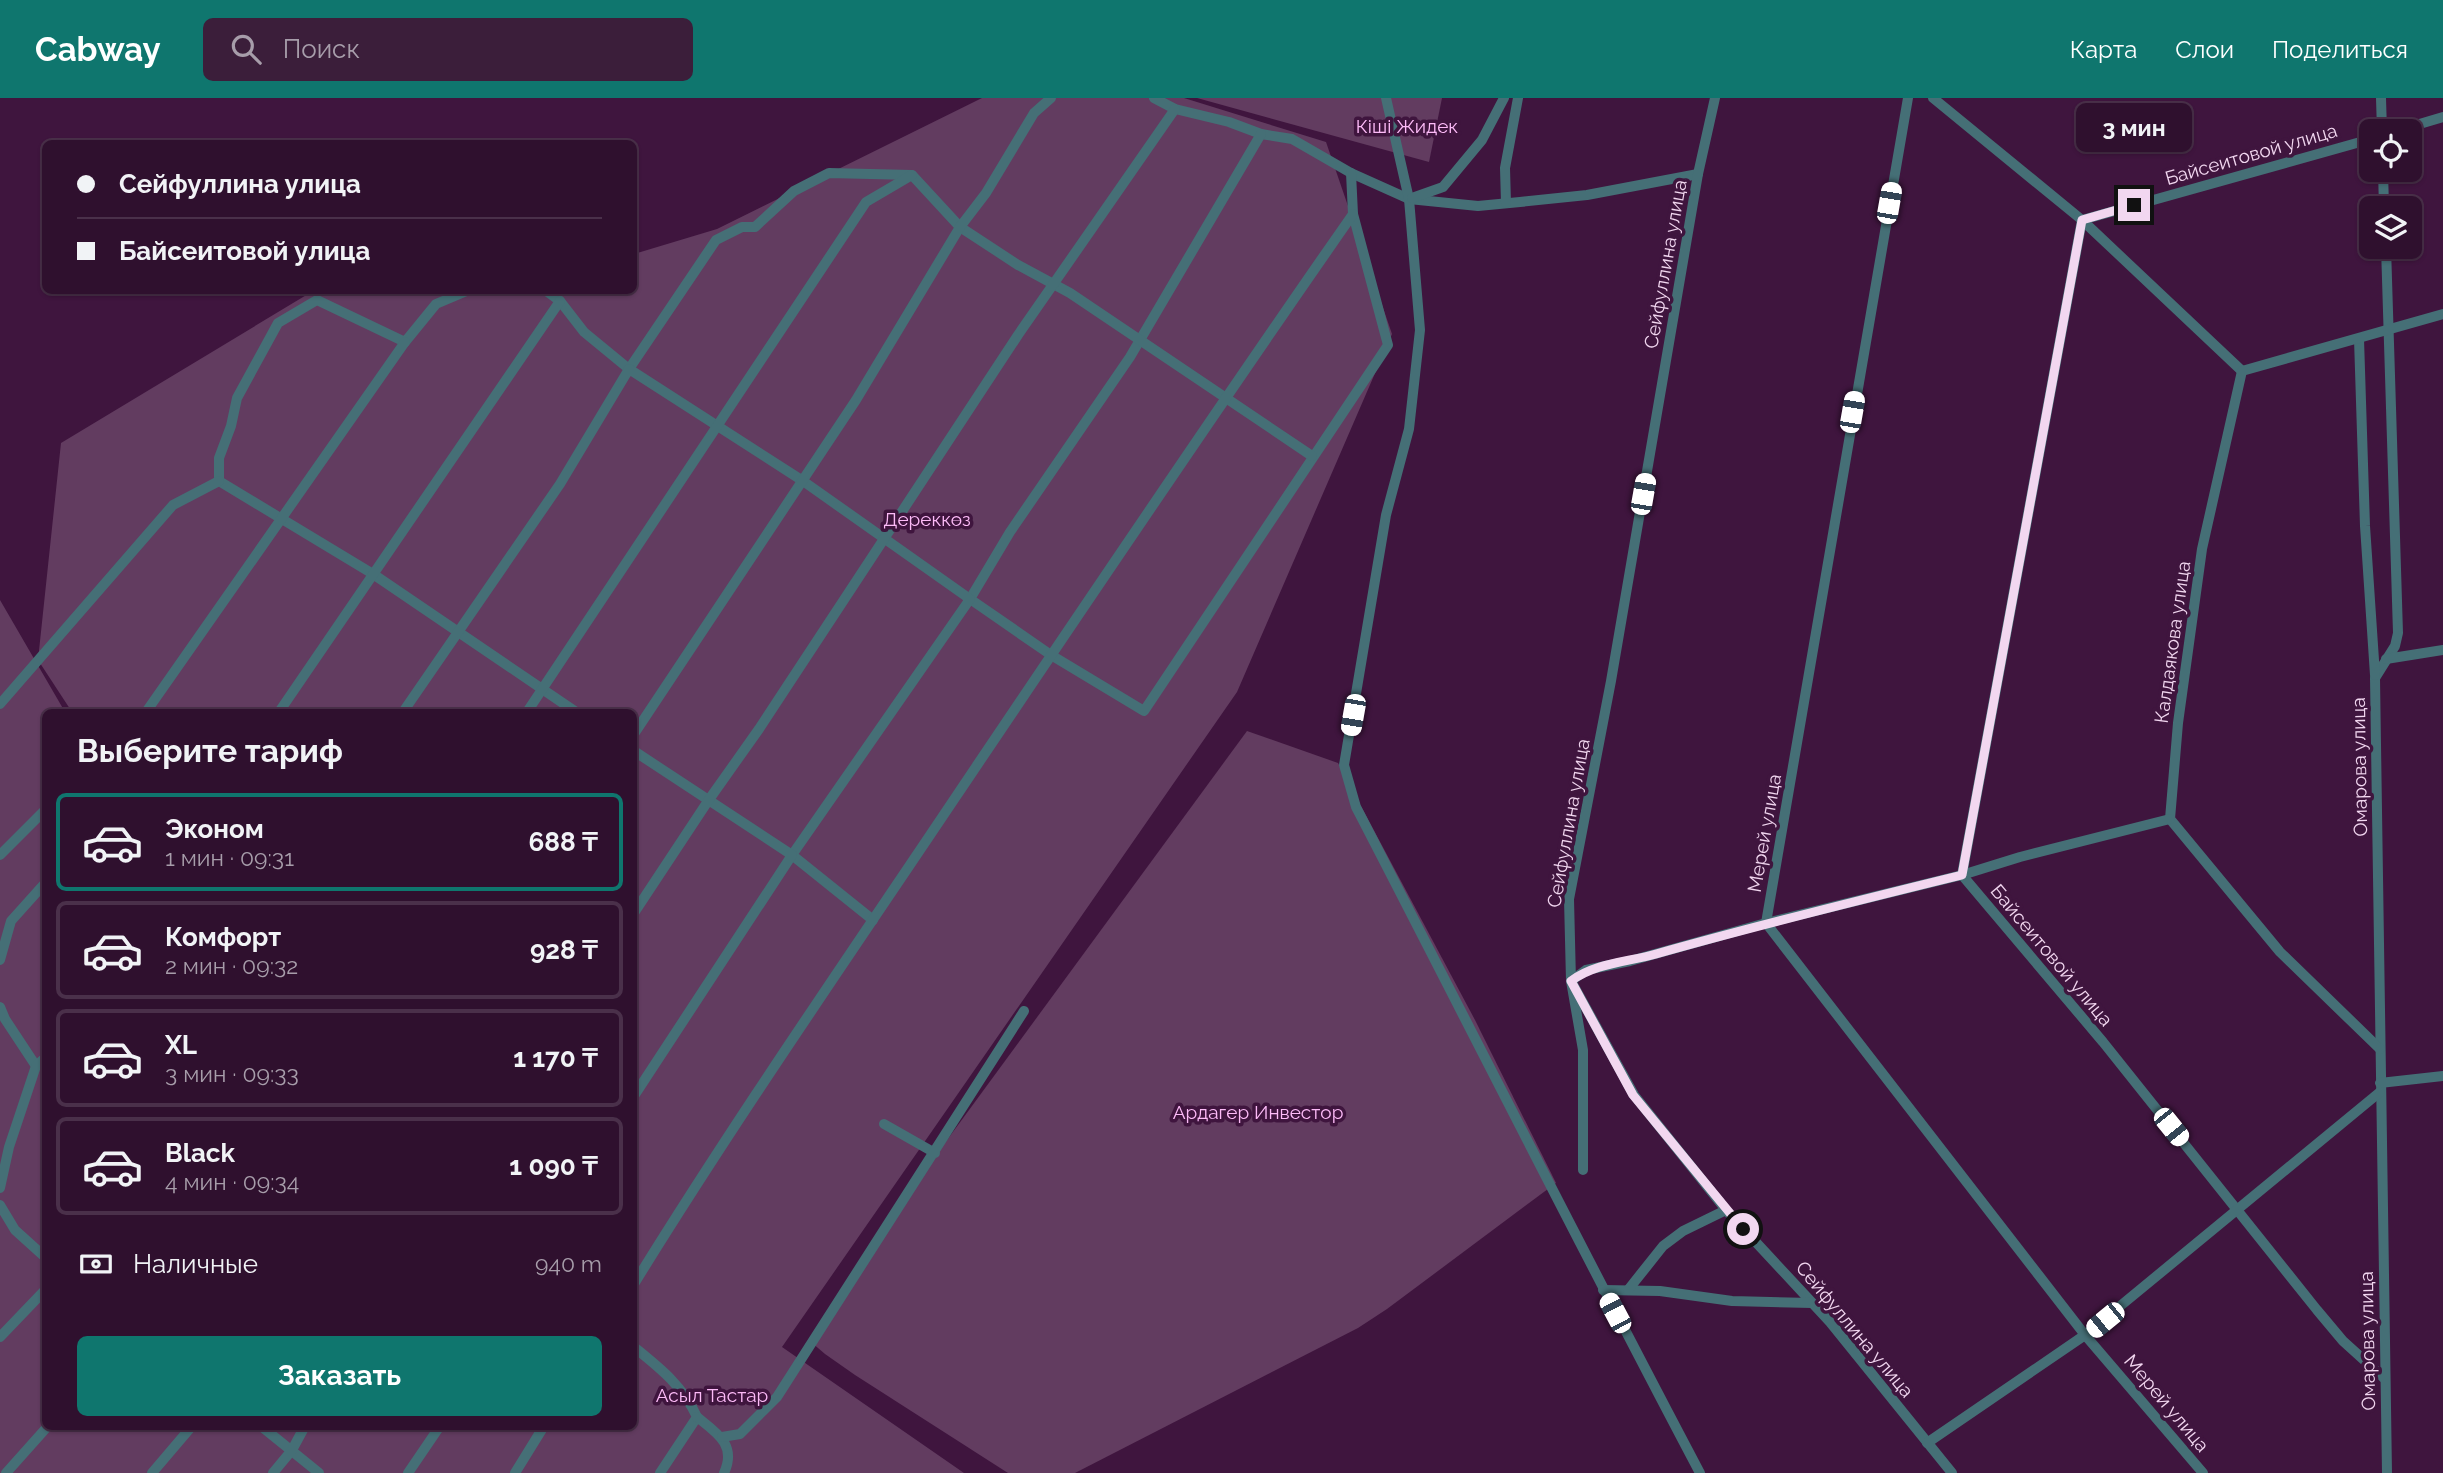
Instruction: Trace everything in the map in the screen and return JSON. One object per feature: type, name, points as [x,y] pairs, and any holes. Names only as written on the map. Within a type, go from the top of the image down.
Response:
[{"type":"street","points":[[637,730],[863,389],[960,227],[986,193],[1034,113],[1051,98]]},
{"type":"street","points":[[1154,98],[1175,109],[1229,122],[1261,134],[1292,139],[1351,173],[1409,199],[1478,206],[1587,195],[1698,174]]},
{"type":"street","points":[[1386,98],[1409,199],[1420,330],[1409,429],[1386,515],[1345,765],[1356,807],[1481,1046],[1603,1290],[1700,1473]]},
{"type":"street","points":[[1409,199],[1443,187],[1482,140],[1504,98]]},
{"type":"street","points":[[1506,203],[1505,168],[1518,98]]},
{"type":"street","name":"Сейфуллина улица","points":[[1715,98],[1698,174],[1611,681],[1569,899],[1571,981],[1633,1095],[1726,1210],[1812,1303],[1952,1473]]},
{"type":"street","name":"Мерей улица","points":[[1908,98],[1766,923],[2085,1335],[2203,1473]]},
{"type":"street","points":[[1933,98],[2082,220],[2242,371],[2443,314]]},
{"type":"street","points":[[2381,98],[2382,119]]},
{"type":"street","points":[[637,908],[885,540],[1018,335],[1175,109]]},
{"type":"street","points":[[2422,123],[2443,117]]},
{"type":"street","points":[[637,1091],[792,855],[970,599],[1010,532],[1140,340],[1261,134]]},
{"type":"street","name":"Байсеитовой улица","points":[[2082,220],[2359,142]]},
{"type":"street","points":[[404,709],[560,484],[629,369],[716,240],[742,227],[755,227],[794,191],[829,173],[912,175],[960,227],[1018,265],[1070,293],[1312,456]]},
{"type":"street","points":[[550,294],[559,301],[583,332],[629,369],[803,481],[1051,655],[1144,711],[1388,345],[1353,214],[1351,173]]},
{"type":"street","points":[[529,709],[866,202],[912,175]]},
{"type":"street","points":[[637,1279],[681,1207],[1051,655],[1225,397],[1353,214]]},
{"type":"street","points":[[1962,875],[2082,220]]},
{"type":"street","name":"Омарова улица","points":[[2386,259],[2398,633],[2395,646],[2375,678],[2387,1473]]},
{"type":"street","points":[[148,709],[405,342],[436,304],[460,294]]},
{"type":"street","points":[[219,481],[219,458],[231,426],[237,398],[278,323],[317,300],[405,342]]},
{"type":"street","points":[[281,709],[559,301]]},
{"type":"street","points":[[2359,340],[2365,526],[2375,678]]},
{"type":"street","name":"Калдаякова улица","points":[[2170,819],[2178,723],[2202,549],[2242,371]]},
{"type":"street","points":[[219,481],[373,574],[572,709]]},
{"type":"street","points":[[0,704],[173,505],[219,481]]},
{"type":"street","points":[[2386,659],[2443,650]]},
{"type":"street","points":[[637,753],[792,855],[873,920]]},
{"type":"street","points":[[0,855],[42,812]]},
{"type":"street","points":[[1583,1170],[1583,1050],[1571,981],[1586,970],[1630,961],[1766,923],[1962,875],[2020,857],[2170,819],[2280,952],[2380,1049]]},
{"type":"street","name":"Байсеитовой улица","points":[[1962,875],[2103,1042],[2343,1341],[2385,1379]]},
{"type":"street","points":[[0,960],[11,921],[42,886]]},
{"type":"street","points":[[0,1007],[2,1022],[36,1066]]},
{"type":"street","points":[[722,1437],[740,1434],[777,1397],[1024,1012]]},
{"type":"street","points":[[0,1188],[9,1147],[36,1066],[42,1061]]},
{"type":"street","points":[[1927,1443],[2085,1335],[2238,1211],[2380,1088],[2443,1076]]},
{"type":"street","points":[[884,1124],[935,1153]]},
{"type":"street","points":[[0,1205],[15,1230],[42,1253]]},
{"type":"street","points":[[1628,1290],[1663,1246],[1683,1231],[1726,1210]]},
{"type":"street","points":[[1603,1290],[1660,1291],[1732,1301],[1812,1303]]},
{"type":"street","points":[[0,1337],[42,1293]]},
{"type":"street","points":[[637,1349],[670,1376],[690,1401],[698,1417],[722,1437],[729,1452],[724,1473]]},
{"type":"street","points":[[660,1473],[698,1417]]},
{"type":"street","points":[[6,1473],[44,1430]]},
{"type":"street","points":[[152,1473],[189,1430]]},
{"type":"street","points":[[266,1430],[319,1473]]},
{"type":"street","points":[[273,1473],[292,1450],[303,1430]]},
{"type":"street","points":[[408,1473],[437,1430]]},
{"type":"street","points":[[515,1473],[542,1430]]},
{"type":"green space","name":"Дереккөз","points":[[982,98],[1184,98],[1326,142],[1392,334],[1237,692],[782,1347],[964,1473],[0,1473],[0,600],[63,709],[42,709],[42,1430],[637,1430],[637,709],[70,709],[38,660],[61,443],[308,294],[637,294],[637,253],[717,229]]},
{"type":"green space","name":"Кіші Жидек","points":[[1197,98],[1442,98],[1429,162]]},
{"type":"green space","name":"Ардагер Инвестор","points":[[1247,731],[1338,763],[1475,1020],[1556,1183],[1358,1328],[1075,1473],[1008,1473],[855,1375],[811,1342],[914,1185]]},
{"type":"route","points":[[1743,1229],[1633,1095],[1571,981],[1586,970],[1962,875],[2082,220],[2134,205]]},
{"type":"park label","name":"Асыл Тастар","points":[[712,1395]]}]
